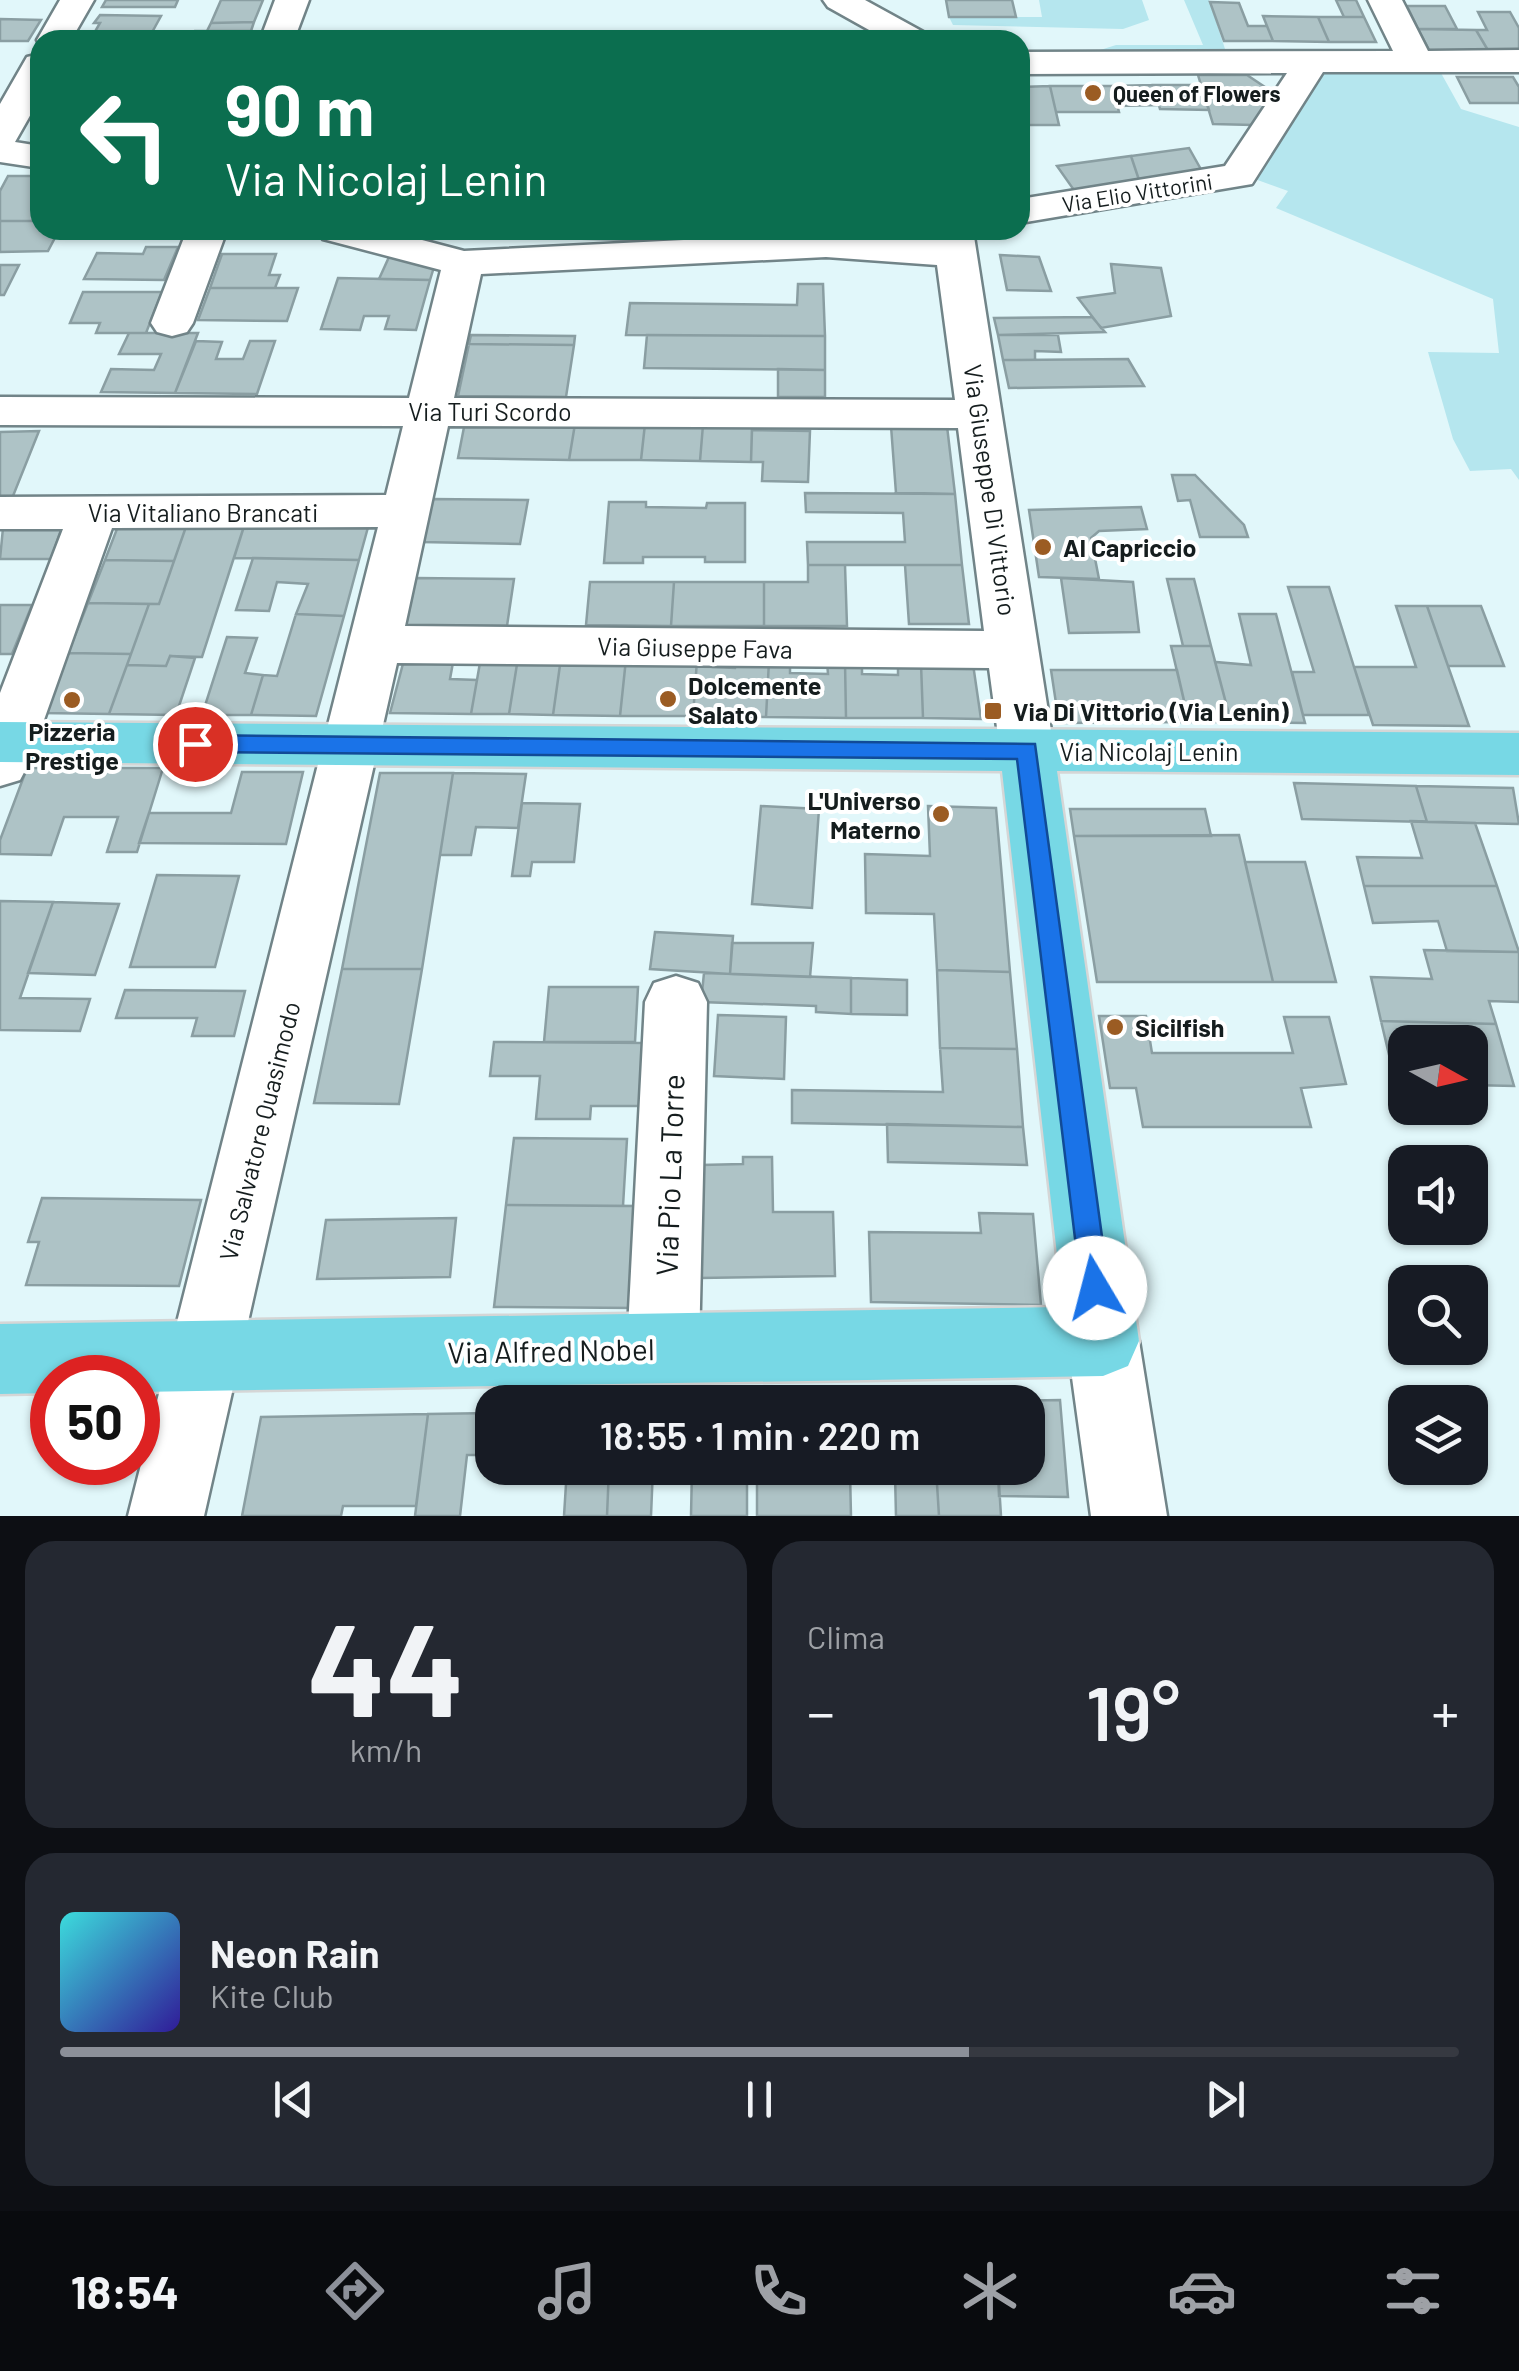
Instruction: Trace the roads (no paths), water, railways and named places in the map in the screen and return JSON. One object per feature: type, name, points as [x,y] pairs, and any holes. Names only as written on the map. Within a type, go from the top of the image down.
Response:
[{"type":"main road","name":"Via Nicolaj Lenin","points":[[3,750],[352,745],[1519,754]]},
{"type":"main road","points":[[1027,750],[1102,1341]]},
{"type":"main road","name":"Via Alfred Nobel","points":[[0,1359],[1102,1341]]},
{"type":"street","points":[[60,30],[78,0]]},
{"type":"street","points":[[282,30],[292,0]]},
{"type":"street","points":[[840,0],[895,30]]},
{"type":"street","points":[[1385,0],[1416,60]]},
{"type":"street","name":"Via Elio Vittorini","points":[[1030,208],[1238,176],[1312,60]]},
{"type":"street","points":[[1030,63],[1519,61]]},
{"type":"street","points":[[0,137],[30,83]]},
{"type":"street","points":[[0,151],[30,156]]},
{"type":"street","points":[[172,324],[202,240]]},
{"type":"street","points":[[376,240],[463,263],[954,242]]},
{"type":"street","name":"Via Giuseppe Di Vittorio","points":[[954,242],[1027,750]]},
{"type":"street","name":"Via Salvatore Quasimodo","points":[[166,1516],[376,644],[463,263]]},
{"type":"street","name":"Via Turi Scordo","points":[[0,412],[980,414]]},
{"type":"street","points":[[3,750],[94,512]]},
{"type":"street","name":"Via Vitaliano Brancati","points":[[0,513],[406,512]]},
{"type":"street","name":"Via Giuseppe Fava","points":[[376,644],[1014,650]]},
{"type":"street","name":"Via Pio La Torre","points":[[662,1348],[676,1002]]},
{"type":"street","points":[[1102,1341],[1129,1516]]},
{"type":"place","name":"Queen of Flowers","points":[[1093,93]]},
{"type":"place","name":"Al Capriccio","points":[[1043,547]]},
{"type":"place","name":"Dolcemente Salato","points":[[668,699]]},
{"type":"place","name":"Pizzeria Prestige","points":[[72,700]]},
{"type":"place","name":"Via Di Vittorio (Via Lenin)","points":[[993,711]]},
{"type":"place","name":"L'Universo Materno","points":[[941,814]]},
{"type":"place","name":"Sicilfish","points":[[1115,1027]]}]
